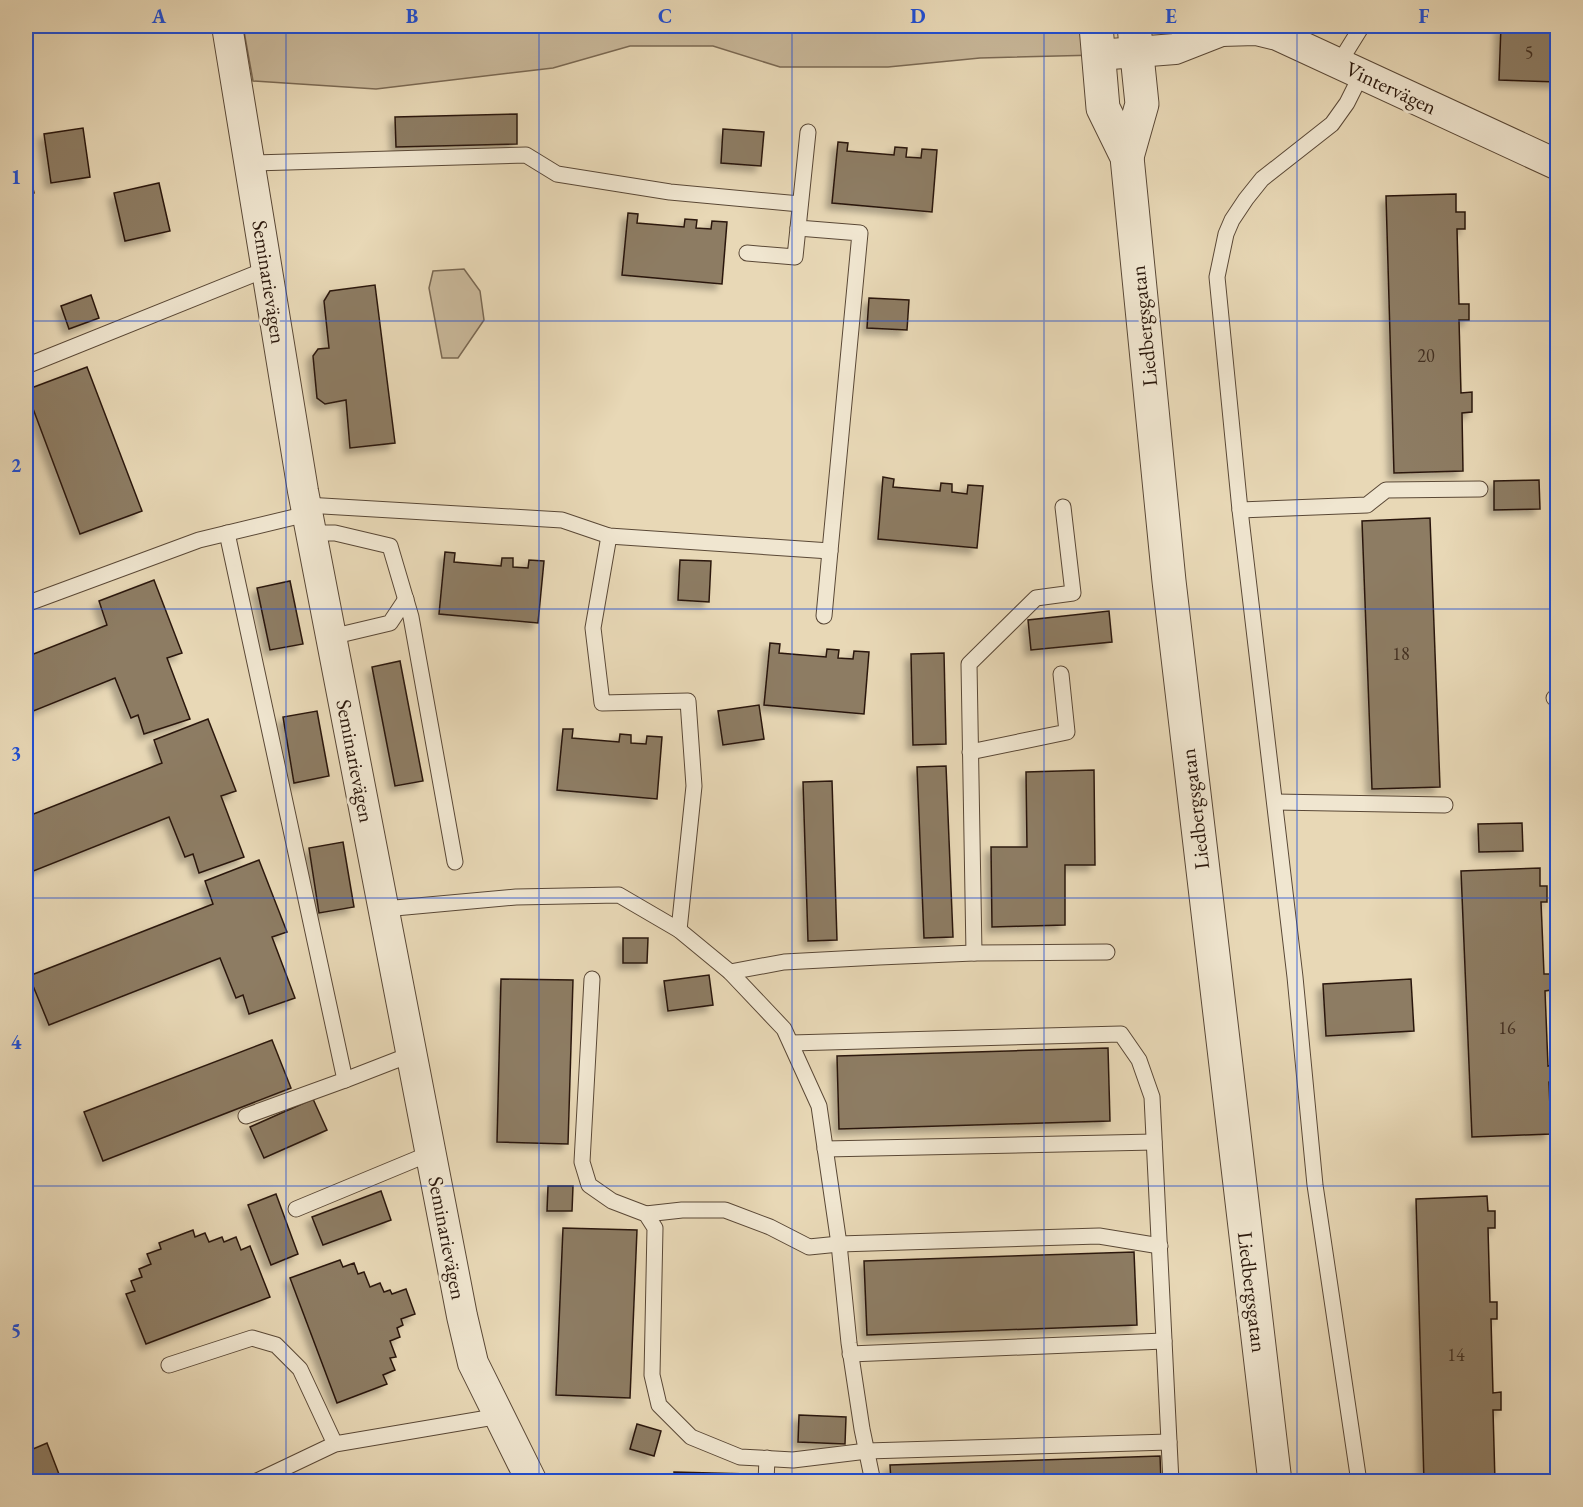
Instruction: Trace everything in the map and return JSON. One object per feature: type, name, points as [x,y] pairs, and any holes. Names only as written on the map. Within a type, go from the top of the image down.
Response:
[{"type":"street","name":"Seminarievägen","points":[[227,26],[308,517],[462,1316],[473,1363],[532,1482]]},
{"type":"street","name":"Vintervägen","points":[[1097,33],[1136,39],[1175,50],[1211,27],[1266,31],[1297,43],[1557,165]]},
{"type":"street","name":"Liedbergsgatan","points":[[1097,33],[1103,108],[1127,157],[1169,580],[1275,1475]]},
{"type":"street","name":"Liedbergsgatan","points":[[1127,157],[1142,104],[1136,39]]},
{"type":"lane","points":[[1359,1482],[1315,1185],[1275,802],[1240,510],[1217,277],[1222,249],[1232,220],[1262,179],[1332,124],[1347,103],[1350,68],[1362,26]]},
{"type":"lane","points":[[747,254],[795,257],[808,132]]},
{"type":"lane","points":[[250,163],[526,155],[557,174],[670,192],[800,204]]},
{"type":"lane","points":[[798,228],[860,233],[824,616]]},
{"type":"lane","points":[[26,366],[267,269]]},
{"type":"lane","points":[[1240,510],[1367,506],[1386,490],[1480,489]]},
{"type":"lane","points":[[974,953],[969,663],[1036,598],[1073,593],[1062,507]]},
{"type":"lane","points":[[26,604],[199,540],[308,517],[562,520],[609,536],[830,551]]},
{"type":"lane","points":[[308,517],[335,533],[390,546],[411,617],[456,862]]},
{"type":"lane","points":[[227,533],[345,1080]]},
{"type":"lane","points":[[609,536],[592,628],[602,703],[688,701],[694,786],[679,930]]},
{"type":"lane","points":[[331,636],[390,622],[406,599]]},
{"type":"lane","points":[[970,752],[1067,732],[1061,674]]},
{"type":"lane","points":[[1275,802],[1445,805]]},
{"type":"lane","points":[[384,909],[516,897],[619,895],[679,930],[730,972],[784,1029],[819,1106],[839,1244],[850,1354],[873,1482]]},
{"type":"lane","points":[[730,972],[784,963],[974,953],[1107,952]]},
{"type":"lane","points":[[592,979],[582,1162],[589,1185],[612,1201],[646,1214],[682,1210],[724,1210],[770,1227],[809,1247],[839,1244],[1099,1236],[1160,1246]]},
{"type":"lane","points":[[791,1043],[1121,1034],[1138,1060],[1152,1097],[1171,1482]]},
{"type":"lane","points":[[246,1116],[412,1054]]},
{"type":"lane","points":[[825,1149],[1154,1142]]},
{"type":"lane","points":[[296,1209],[431,1153]]},
{"type":"lane","points":[[646,1214],[655,1228],[652,1375],[659,1405],[691,1437],[740,1457],[793,1460],[867,1451],[1169,1442]]},
{"type":"lane","points":[[169,1365],[252,1338],[276,1345],[300,1369],[335,1444]]},
{"type":"lane","points":[[850,1354],[1164,1341]]},
{"type":"lane","points":[[255,1482],[335,1444],[500,1416]]},
{"type":"lane","points":[[766,1482],[767,1458]]},
{"type":"shaded area","points":[[243,26],[1096,26],[1098,55],[980,58],[888,67],[780,67],[713,46],[630,46],[553,68],[376,89],[253,81]]},
{"type":"shaded area","points":[[464,269],[480,291],[484,320],[458,358],[442,358],[429,288],[433,271]]},
{"type":"building","points":[[1501,26],[1558,26],[1558,82],[1499,80]]},
{"type":"building","points":[[517,114],[517,144],[396,147],[395,117]]},
{"type":"building","points":[[83,128],[90,177],[51,183],[44,134]]},
{"type":"building","points":[[723,129],[764,132],[761,166],[721,163]]},
{"type":"building","points":[[838,142],[848,143],[847,151],[894,155],[895,147],[907,148],[906,157],[921,158],[922,149],[937,150],[932,212],[832,203]]},
{"type":"building","points":[[26,158],[34,193],[26,195]]},
{"type":"building","points":[[159,183],[170,231],[125,241],[114,193]]},
{"type":"building","points":[[1456,194],[1456,212],[1465,212],[1465,229],[1457,229],[1459,304],[1469,304],[1469,320],[1459,320],[1461,393],[1472,392],[1472,412],[1462,413],[1463,471],[1394,473],[1386,196]]},
{"type":"building","points":[[628,213],[638,214],[637,223],[684,227],[685,219],[697,220],[696,228],[711,229],[712,221],[727,222],[722,284],[622,275]]},
{"type":"building","points":[[375,285],[395,443],[350,448],[346,400],[325,404],[317,398],[313,356],[318,349],[329,348],[324,301],[330,291]]},
{"type":"building","points":[[91,295],[99,318],[69,329],[61,306]]},
{"type":"building","points":[[869,298],[909,300],[907,330],[867,328]]},
{"type":"building","points":[[87,367],[142,511],[80,534],[26,390]]},
{"type":"building","points":[[883,477],[894,479],[893,487],[940,491],[941,483],[952,484],[952,492],[967,494],[968,485],[983,486],[977,548],[878,539]]},
{"type":"building","points":[[1539,480],[1540,509],[1494,510],[1494,481]]},
{"type":"building","points":[[1430,518],[1440,787],[1372,789],[1362,521]]},
{"type":"building","points":[[445,552],[455,553],[454,562],[501,566],[502,558],[513,558],[513,567],[528,568],[529,560],[544,561],[538,623],[439,614]]},
{"type":"building","points":[[680,560],[711,561],[709,602],[678,600]]},
{"type":"building","points":[[154,580],[182,653],[167,658],[190,719],[144,734],[138,715],[131,718],[115,678],[26,714],[26,657],[107,625],[99,601]]},
{"type":"building","points":[[290,581],[303,644],[270,650],[257,588]]},
{"type":"building","points":[[1109,611],[1112,642],[1031,650],[1028,620]]},
{"type":"building","points":[[770,643],[780,644],[779,653],[826,657],[827,649],[839,650],[838,658],[853,659],[854,651],[869,652],[864,714],[764,705]]},
{"type":"building","points":[[944,653],[946,744],[913,745],[911,654]]},
{"type":"building","points":[[400,661],[423,781],[395,786],[372,667]]},
{"type":"building","points":[[759,705],[764,739],[723,745],[718,711]]},
{"type":"building","points":[[317,711],[329,776],[294,783],[283,717]]},
{"type":"building","points":[[208,719],[236,791],[221,796],[244,857],[199,873],[193,854],[185,857],[169,817],[26,874],[26,817],[162,763],[154,740]]},
{"type":"building","points":[[563,729],[573,729],[572,738],[619,742],[620,734],[631,735],[631,743],[646,744],[647,736],[662,737],[657,799],[557,790]]},
{"type":"building","points":[[946,766],[953,937],[924,938],[917,767]]},
{"type":"building","points":[[1094,770],[1095,865],[1065,865],[1065,925],[992,927],[991,847],[1027,847],[1026,772]]},
{"type":"building","points":[[832,781],[837,940],[808,941],[803,782]]},
{"type":"building","points":[[1522,823],[1523,851],[1479,852],[1478,824]]},
{"type":"building","points":[[343,842],[354,907],[319,913],[309,848]]},
{"type":"building","points":[[259,860],[287,932],[272,937],[295,998],[249,1014],[243,995],[236,998],[220,958],[49,1025],[29,976],[213,904],[205,881]]},
{"type":"building","points":[[1540,868],[1540,886],[1547,886],[1547,902],[1541,902],[1544,974],[1550,974],[1551,990],[1545,991],[1548,1066],[1553,1065],[1554,1081],[1549,1082],[1551,1134],[1472,1137],[1461,871]]},
{"type":"building","points":[[623,938],[648,938],[647,963],[623,963]]},
{"type":"building","points":[[709,975],[713,1005],[668,1011],[664,981]]},
{"type":"building","points":[[501,979],[573,980],[568,1144],[497,1142]]},
{"type":"building","points":[[1411,979],[1414,1031],[1326,1036],[1323,984]]},
{"type":"building","points":[[272,1040],[291,1088],[103,1161],[84,1112]]},
{"type":"building","points":[[1108,1048],[1110,1121],[839,1129],[837,1056]]},
{"type":"building","points":[[313,1099],[327,1130],[264,1158],[250,1127]]},
{"type":"building","points":[[548,1186],[573,1186],[572,1211],[547,1211]]},
{"type":"building","points":[[381,1191],[391,1220],[323,1245],[312,1217]]},
{"type":"building","points":[[276,1194],[298,1254],[271,1265],[248,1205]]},
{"type":"building","points":[[1487,1196],[1488,1211],[1495,1211],[1495,1228],[1488,1228],[1490,1302],[1497,1302],[1497,1319],[1491,1319],[1493,1393],[1501,1392],[1501,1410],[1493,1410],[1495,1482],[1424,1482],[1416,1199]]},
{"type":"building","points":[[563,1228],[637,1230],[630,1398],[556,1395]]},
{"type":"building","points":[[193,1230],[195,1237],[205,1233],[209,1242],[222,1237],[224,1242],[236,1237],[241,1250],[250,1246],[270,1297],[146,1344],[126,1294],[135,1291],[131,1281],[142,1277],[139,1269],[151,1264],[147,1254],[161,1249],[159,1243]]},
{"type":"building","points":[[1134,1252],[1137,1325],[867,1335],[864,1261]]},
{"type":"building","points":[[340,1260],[343,1267],[354,1263],[358,1274],[364,1272],[370,1287],[380,1283],[384,1292],[390,1290],[392,1294],[406,1289],[415,1314],[401,1319],[403,1325],[397,1328],[400,1337],[390,1341],[396,1357],[390,1358],[395,1370],[383,1375],[387,1384],[337,1403],[290,1278]]},
{"type":"building","points":[[799,1415],[846,1417],[845,1444],[798,1442]]},
{"type":"building","points":[[637,1424],[661,1431],[654,1456],[630,1449]]},
{"type":"building","points":[[47,1443],[62,1482],[26,1482],[26,1452]]},
{"type":"building","points":[[1160,1456],[1161,1482],[891,1482],[890,1465]]},
{"type":"building","points":[[674,1472],[749,1474],[749,1482],[674,1482]]}]
